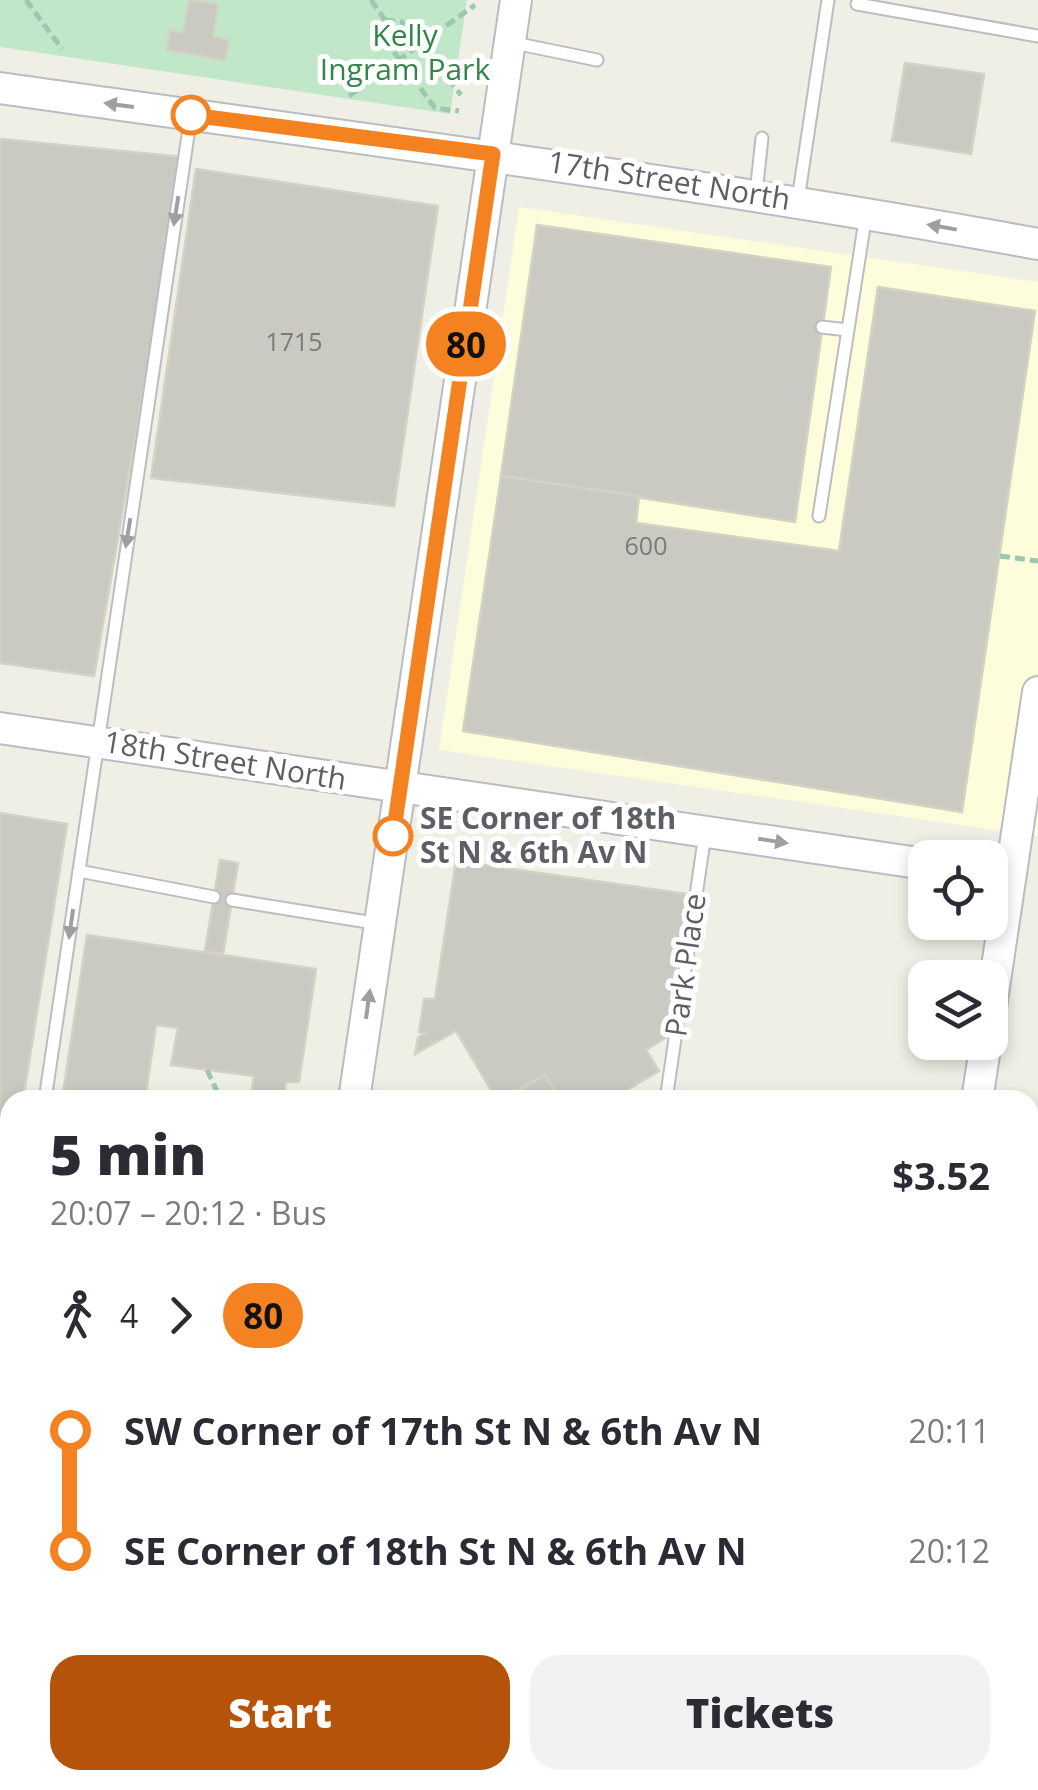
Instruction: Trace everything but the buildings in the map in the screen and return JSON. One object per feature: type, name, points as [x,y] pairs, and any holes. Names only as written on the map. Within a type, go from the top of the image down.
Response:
[{"type":"street","points":[[355,1090],[516,0]]},
{"type":"street","name":"17th Street North","points":[[0,88],[493,154],[798,200],[1038,244]]},
{"type":"street","points":[[999,960],[1038,692]]},
{"type":"street","name":"18th Street North","points":[[0,728],[908,861]]},
{"type":"street","points":[[979,1090],[984,1060]]},
{"type":"lane","points":[[798,200],[828,0]]},
{"type":"lane","points":[[856,4],[1038,36]]},
{"type":"lane","points":[[510,42],[597,60]]},
{"type":"lane","points":[[46,1090],[191,115]]},
{"type":"lane","points":[[756,194],[762,138]]},
{"type":"lane","points":[[819,516],[866,212]]},
{"type":"lane","points":[[822,326],[846,330]]},
{"type":"lane","name":"Park Place","points":[[667,1090],[706,830]]},
{"type":"lane","points":[[79,871],[214,897]]},
{"type":"lane","points":[[232,900],[380,924]]},
{"type":"path","points":[[26,0],[62,49]]},
{"type":"path","points":[[371,0],[386,20],[402,22],[461,94]]},
{"type":"path","points":[[350,96],[474,5]]},
{"type":"path","points":[[386,20],[383,37],[435,108],[459,110]]},
{"type":"path","points":[[1000,556],[1038,562]]},
{"type":"path","points":[[207,1070],[216,1090]]},
{"type":"shaded area","points":[[519,207],[1038,282],[1038,836],[439,750]]},
{"type":"green space","name":"Kelly Ingram Park","points":[[0,0],[467,0],[450,114],[0,47]]},
{"type":"bus line","name":"80","points":[[191,115],[493,154],[393,836]]},
{"type":"place","name":"SE Corner of 18th St N & 6th Av N","points":[[393,836]]}]
